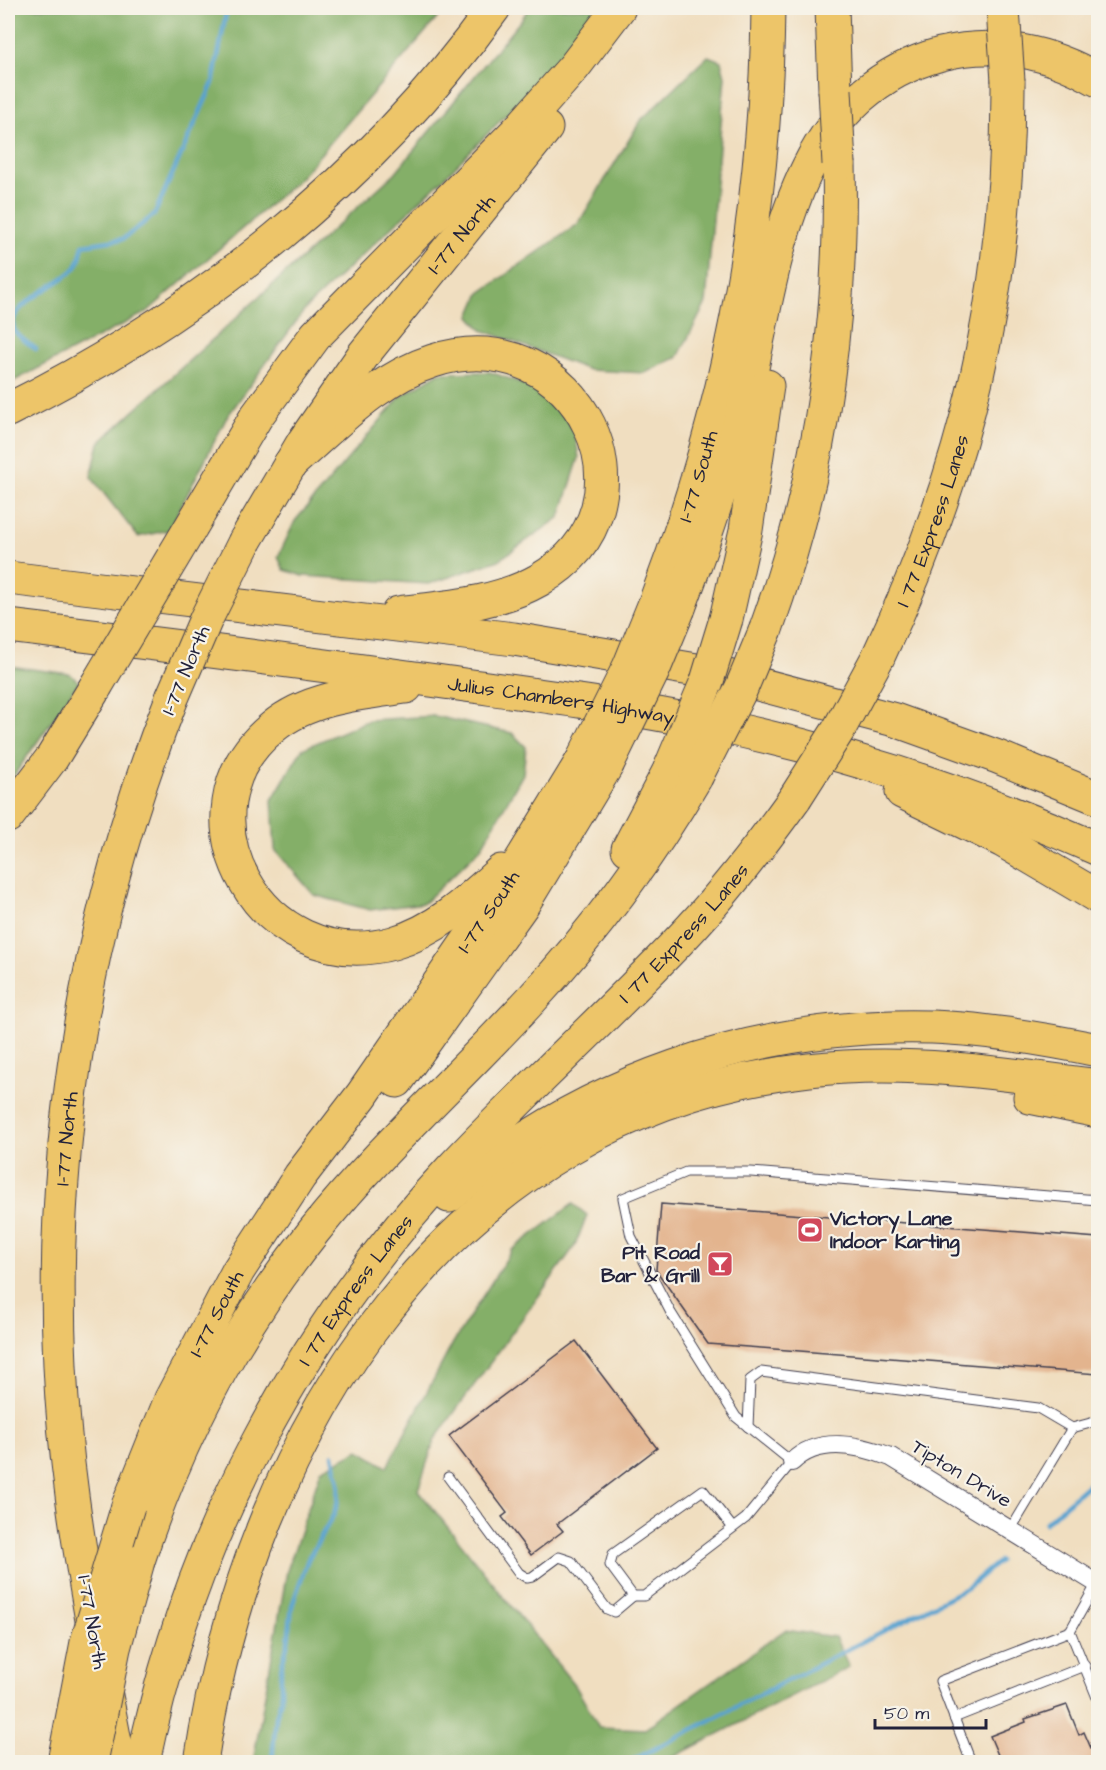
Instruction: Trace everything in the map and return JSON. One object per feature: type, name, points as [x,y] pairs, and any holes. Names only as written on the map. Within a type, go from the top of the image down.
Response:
[{"type":"highway","points":[[8,410],[128,344],[204,293],[273,241],[381,141],[435,81],[494,8]]},
{"type":"highway","points":[[8,816],[52,758],[262,408],[316,335],[520,128],[573,67],[619,8]]},
{"type":"highway","name":"I-77 North","points":[[119,1762],[70,1480],[60,1357],[60,1207],[77,1048],[96,940],[141,781],[172,698],[206,619],[245,541],[290,464],[364,354],[540,136],[639,8]]},
{"type":"highway","name":"I-77 South","points":[[667,606],[682,531],[725,379],[741,301],[761,153],[768,8]]},
{"type":"highway","points":[[683,774],[741,689],[766,629],[803,513],[827,397],[837,305],[839,164],[832,8]]},
{"type":"highway","name":"I 77 Express Lanes","points":[[143,1762],[157,1703],[189,1600],[229,1501],[279,1402],[338,1308],[393,1235],[451,1169],[633,989],[717,899],[795,798],[839,729],[878,657],[938,517],[974,394],[988,330],[1000,251],[1007,168],[1008,81],[1003,8]]},
{"type":"highway","points":[[362,1095],[399,1080],[529,895],[595,763],[648,682],[667,606],[728,463],[784,229],[809,162],[833,126],[876,84],[911,64],[956,51],[1000,48],[1053,58],[1098,80]]},
{"type":"highway","points":[[91,1762],[111,1660],[138,1561],[170,1474],[198,1411],[231,1351],[270,1290],[314,1231],[365,1172],[556,973],[605,914],[646,858],[683,774],[703,691],[726,619],[741,560],[754,482],[784,229]]},
{"type":"highway","points":[[290,464],[360,402],[396,378],[433,361],[465,355],[507,358],[547,375],[578,405],[593,431],[601,474],[597,505],[586,534],[566,560],[555,570],[525,588],[491,599],[351,620]]},
{"type":"highway","points":[[8,578],[584,649],[777,687],[949,739],[1098,798]]},
{"type":"highway","name":"Julius Chambers Highway","points":[[8,626],[314,663],[645,711],[732,729],[817,751],[981,801],[1098,849]]},
{"type":"highway","points":[[439,682],[354,695],[315,705],[286,718],[264,735],[240,771],[230,803],[232,851],[252,895],[274,919],[302,936],[336,947],[375,947],[413,936],[434,926],[475,895],[538,837]]},
{"type":"highway","points":[[817,751],[1003,841],[1098,897]]},
{"type":"highway","name":"I-77 South","points":[[64,1762],[87,1642],[128,1506],[171,1399],[229,1287],[300,1176],[362,1095],[538,837],[595,763]]},
{"type":"highway","points":[[338,1308],[429,1213],[502,1154],[579,1108],[680,1064],[776,1039],[873,1027],[966,1029],[1098,1050]]},
{"type":"highway","points":[[201,1762],[225,1648],[245,1582],[269,1518],[296,1457],[332,1390],[395,1298],[428,1259],[474,1215],[520,1179],[568,1149],[622,1121],[679,1098],[774,1075],[838,1067],[908,1066],[1015,1075],[1098,1086]]},
{"type":"highway","points":[[774,1075],[942,1083],[1098,1111]]},
{"type":"street","name":"Tipton Drive","points":[[792,1462],[801,1453],[822,1446],[876,1451],[906,1465],[1098,1583]]},
{"type":"lane","points":[[448,1477],[519,1573],[527,1578],[532,1577],[559,1557],[566,1558],[571,1561],[607,1609],[614,1612],[633,1596],[644,1596],[746,1518],[792,1462],[736,1417],[672,1313],[631,1236],[623,1198],[686,1172],[751,1172],[1098,1200]]},
{"type":"lane","points":[[748,1427],[750,1380],[760,1372],[1038,1408],[1072,1428]]},
{"type":"lane","points":[[1011,1529],[1072,1428],[1098,1421]]},
{"type":"lane","points":[[633,1596],[610,1565],[614,1554],[703,1490],[733,1528]]},
{"type":"lane","points":[[971,1762],[940,1681],[1070,1631],[1098,1583]]},
{"type":"lane","points":[[1070,1631],[1098,1700]]},
{"type":"lane","points":[[954,1718],[1085,1666]]},
{"type":"green space","points":[[8,8],[446,8],[300,178],[147,312],[8,384]]},
{"type":"green space","points":[[529,8],[597,8],[554,66],[444,178],[306,308],[227,417],[169,530],[138,537],[91,477],[99,443],[395,173]]},
{"type":"green space","points":[[708,56],[721,61],[725,76],[706,303],[678,357],[645,373],[589,370],[482,330],[470,316],[480,293],[578,224],[641,120]]},
{"type":"green space","points":[[490,372],[541,390],[573,421],[579,458],[560,517],[499,560],[429,584],[303,576],[284,570],[278,557],[295,521],[401,396],[439,373]]},
{"type":"green space","points":[[8,666],[70,674],[79,682],[8,784]]},
{"type":"green space","points":[[434,716],[512,733],[526,747],[523,774],[481,848],[424,903],[370,910],[314,895],[275,850],[272,800],[302,749],[369,720]]},
{"type":"green space","points":[[573,1204],[587,1215],[575,1246],[435,1439],[418,1490],[576,1687],[599,1727],[645,1729],[785,1630],[835,1637],[849,1667],[664,1762],[253,1762],[287,1571],[321,1470],[359,1450],[387,1467],[453,1343],[512,1250]]},
{"type":"building","points":[[661,1204],[1098,1238],[1098,1374],[708,1344],[656,1270]]},
{"type":"building","points":[[576,1341],[657,1448],[557,1524],[563,1531],[531,1555],[502,1517],[507,1513],[449,1436]]},
{"type":"building","points":[[1067,1705],[1079,1735],[1084,1732],[1097,1762],[1001,1762],[990,1736],[1026,1722],[1025,1719]]},
{"type":"waterway","points":[[36,349],[15,331],[13,322],[17,313],[25,304],[76,267],[83,245],[123,239],[154,215],[213,83],[227,8]]},
{"type":"waterway","points":[[272,1762],[276,1717],[281,1699],[281,1668],[288,1642],[292,1606],[308,1559],[334,1514],[338,1501],[339,1483],[333,1455]]},
{"type":"waterway","points":[[1045,1523],[1098,1476]]},
{"type":"waterway","points":[[629,1762],[967,1588],[999,1561]]},
{"type":"place","name":"Victory Lane Indoor Karting","points":[[810,1230]]},
{"type":"place","name":"Pit Road Bar & Grill","points":[[720,1264]]}]
